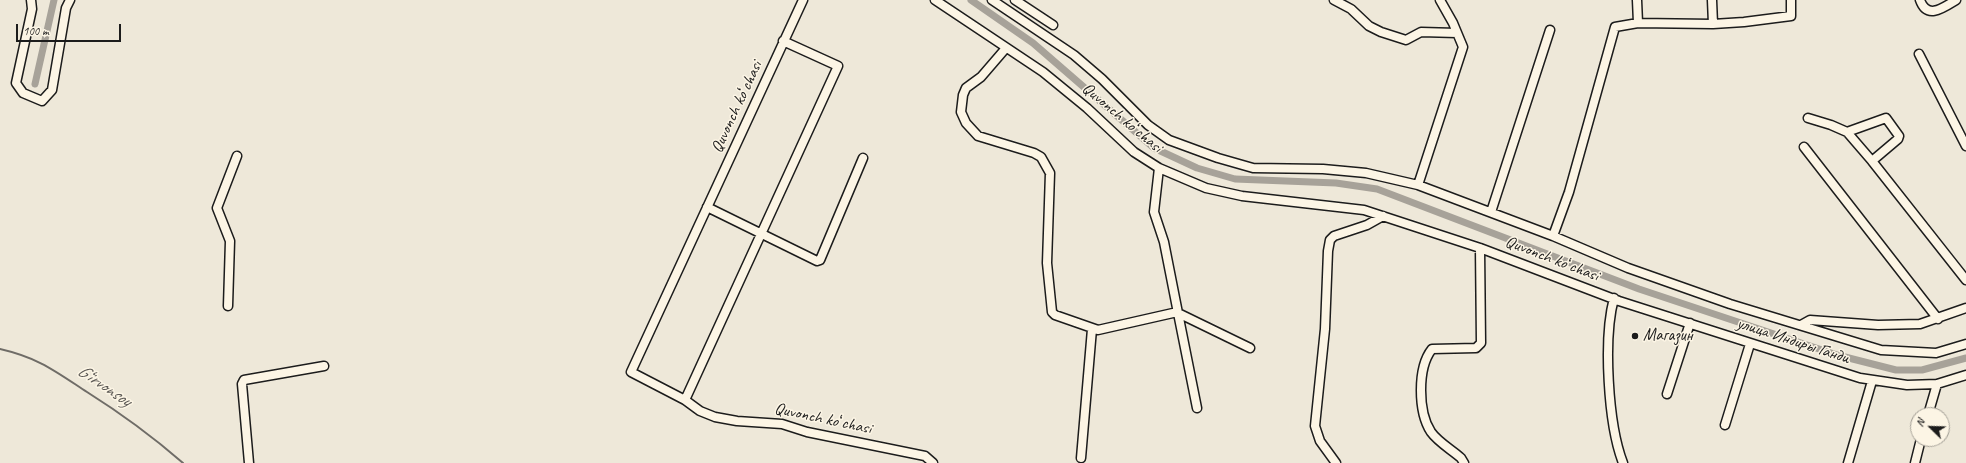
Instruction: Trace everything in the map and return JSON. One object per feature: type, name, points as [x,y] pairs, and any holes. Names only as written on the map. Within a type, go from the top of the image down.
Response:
[{"type":"street","points":[[31,0],[32,9],[16,83],[23,93],[42,101],[52,90],[66,8],[70,0]]},
{"type":"street","name":"Quvonch koʻchasi","points":[[803,0],[631,372],[715,417],[737,421],[782,424],[807,432],[925,456],[932,463]]},
{"type":"street","name":"Quvonch koʻchasi","points":[[935,0],[1043,72],[1087,108],[1134,152],[1159,168],[1206,188],[1225,193],[1364,210],[1480,248],[1614,298]]},
{"type":"street","points":[[992,0],[1074,56],[1102,79],[1148,125],[1169,140],[1218,158],[1254,168],[1323,169],[1366,173],[1418,185],[1553,236],[1628,268],[1730,304],[1881,350],[1936,353],[1966,344]]},
{"type":"street","points":[[1015,0],[1053,26]]},
{"type":"street","points":[[1334,0],[1350,9],[1369,26],[1381,32],[1406,40],[1421,32],[1457,33]]},
{"type":"street","points":[[1418,185],[1463,47],[1440,0]]},
{"type":"street","points":[[1637,0],[1638,23]]},
{"type":"street","points":[[1712,0],[1713,24]]},
{"type":"street","points":[[1553,236],[1569,192],[1615,26],[1638,23],[1713,24],[1791,16],[1791,0]]},
{"type":"street","points":[[1920,0],[1922,6],[1927,10],[1933,11],[1941,9],[1956,0]]},
{"type":"street","points":[[1491,212],[1550,30]]},
{"type":"street","points":[[685,400],[838,66],[783,41]]},
{"type":"street","points":[[1006,48],[981,77],[966,88],[963,95],[962,112],[966,123],[978,136],[1034,153],[1041,157],[1046,164],[1051,182],[1047,263],[1052,312],[1055,315],[1092,329],[1107,328],[1178,313],[1250,348]]},
{"type":"street","points":[[1919,54],[1966,146]]},
{"type":"street","points":[[1808,118],[1832,124],[1847,132],[1872,161],[1966,280]]},
{"type":"street","points":[[1847,132],[1886,118],[1898,136],[1898,139],[1872,161]]},
{"type":"street","points":[[1804,147],[1938,319]]},
{"type":"street","points":[[228,306],[230,241],[217,208],[237,156]]},
{"type":"street","points":[[707,207],[817,261],[820,260],[863,158]]},
{"type":"street","points":[[1159,168],[1154,212],[1164,242],[1197,408]]},
{"type":"street","points":[[1336,463],[1320,441],[1315,426],[1325,329],[1328,251],[1330,240],[1334,236],[1367,225],[1383,216]]},
{"type":"street","name":"Quvonch koʻchasi","points":[[1464,463],[1461,458],[1432,433],[1423,411],[1421,391],[1426,360],[1432,349],[1476,348],[1481,343],[1480,248]]},
{"type":"street","points":[[1614,298],[1609,316],[1611,409],[1617,446],[1623,463]]},
{"type":"street","name":"улица Индиры Ганди","points":[[1614,298],[1750,344],[1872,381],[1907,384],[1937,384],[1966,375]]},
{"type":"street","points":[[1800,325],[1810,320],[1878,325],[1920,324],[1966,308]]},
{"type":"street","points":[[1667,394],[1690,323]]},
{"type":"street","points":[[1081,458],[1092,329]]},
{"type":"street","points":[[1725,425],[1750,344]]},
{"type":"street","points":[[249,463],[242,384],[244,380],[324,366]]},
{"type":"street","points":[[1848,462],[1872,381]]},
{"type":"street","points":[[1930,407],[1937,384]]},
{"type":"street","points":[[1915,463],[1920,447]]},
{"type":"waterway","points":[[35,84],[54,0]]},
{"type":"waterway","points":[[971,0],[1033,43],[1154,148],[1197,168],[1235,179],[1336,183],[1377,189],[1639,289],[1837,355],[1896,370],[1922,370],[1966,358]]},
{"type":"waterway","name":"G‘irvonsoy","points":[[0,349],[36,361],[56,372],[125,417],[183,463]]},
{"type":"place","name":"Магазин","points":[[1635,336]]}]
